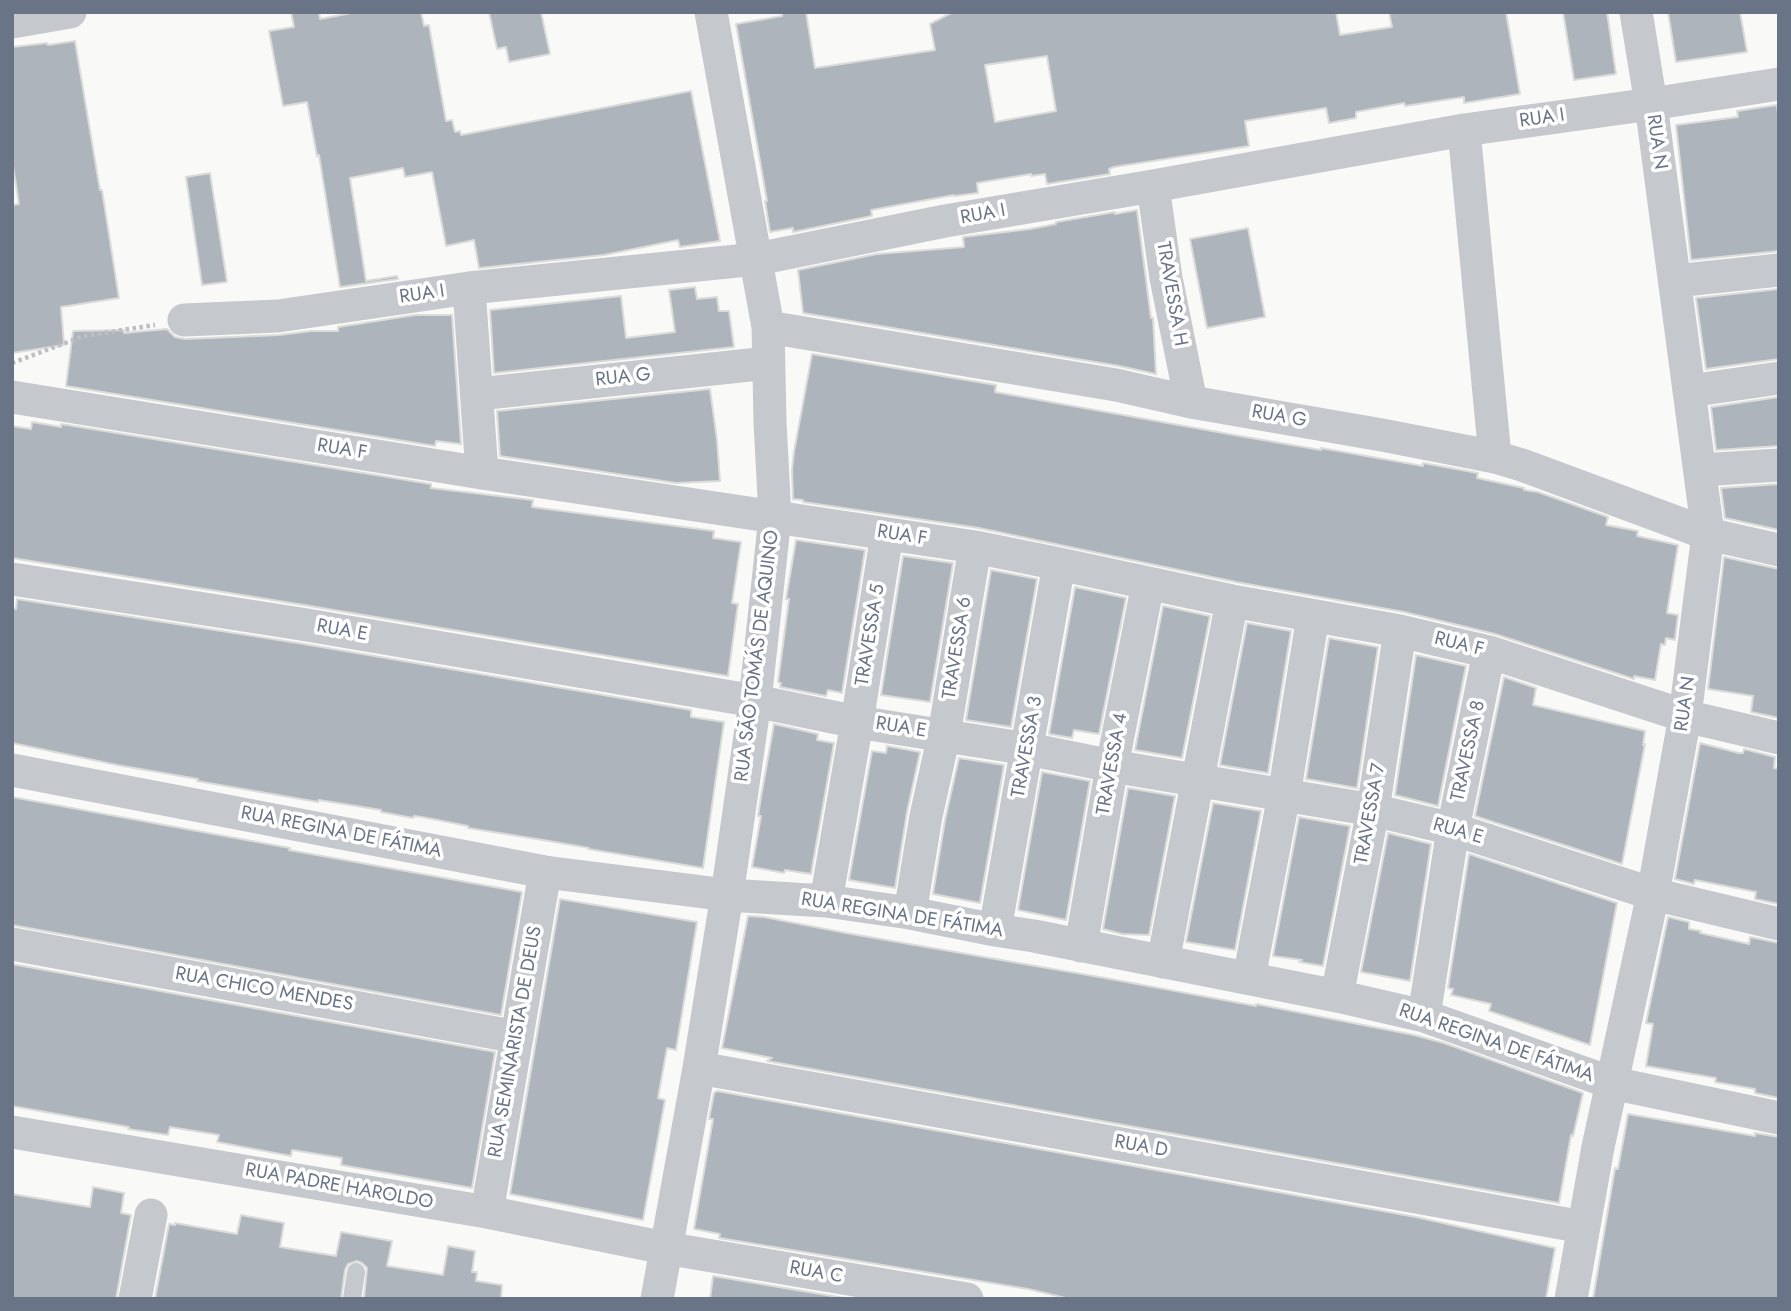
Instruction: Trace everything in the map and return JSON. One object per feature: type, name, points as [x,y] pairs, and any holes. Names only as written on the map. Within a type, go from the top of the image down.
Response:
[{"type":"street","points":[[12,22],[70,12]]},
{"type":"street","name":"RUA SÃO TOMÁS DE AQUINO","points":[[657,1299],[727,895],[755,701],[775,517],[768,327],[711,12]]},
{"type":"street","name":"RUA N","points":[[1571,1299],[1612,1083],[1653,894],[1685,716],[1708,534],[1651,104],[1636,12]]},
{"type":"street","name":"RUA I","points":[[184,320],[278,316],[469,288],[757,259],[945,221],[1464,130],[1779,84]]},
{"type":"street","points":[[1464,130],[1495,457]]},
{"type":"street","name":"TRAVESSA H","points":[[1153,186],[1166,278],[1191,402]]},
{"type":"street","points":[[1675,281],[1779,270]]},
{"type":"street","points":[[469,288],[482,473]]},
{"type":"street","name":"RUA G","points":[[768,327],[1116,385],[1191,402],[1495,457],[1708,534],[1779,550]]},
{"type":"street","name":"RUA G","points":[[478,394],[768,363]]},
{"type":"street","points":[[1689,391],[1779,378]]},
{"type":"street","name":"RUA F","points":[[12,397],[482,473],[975,547],[1232,601],[1400,631],[1489,652],[1685,716],[1779,738]]},
{"type":"street","points":[[1700,470],[1779,465]]},
{"type":"street","name":"TRAVESSA 5","points":[[825,901],[887,534]]},
{"type":"street","name":"TRAVESSA 6","points":[[910,913],[926,816],[944,735],[975,547]]},
{"type":"street","name":"TRAVESSA 3","points":[[996,930],[1059,564]]},
{"type":"street","name":"RUA E","points":[[12,579],[301,624],[755,701],[857,722],[1028,749],[1112,766],[1373,810],[1452,829],[1653,894],[1779,924]]},
{"type":"street","name":"TRAVESSA 4","points":[[1081,946],[1112,766],[1148,584]]},
{"type":"street","points":[[1163,962],[1232,601]]},
{"type":"street","points":[[1249,978],[1314,615]]},
{"type":"street","name":"TRAVESSA 7","points":[[1337,996],[1373,810],[1400,631]]},
{"type":"street","name":"TRAVESSA 8","points":[[1424,1016],[1452,829],[1489,652]]},
{"type":"street","name":"RUA REGINA DE FÁTIMA","points":[[12,770],[545,872],[727,895],[825,901],[910,913],[1249,978],[1424,1016],[1612,1083],[1779,1118]]},
{"type":"street","name":"RUA SEMINARISTA DE DEUS","points":[[487,1212],[545,872]]},
{"type":"street","name":"RUA CHICO MENDES","points":[[12,944],[517,1037]]},
{"type":"street","name":"RUA D","points":[[699,1068],[1583,1227]]},
{"type":"street","name":"RUA PADRE HAROLDO","points":[[12,1132],[487,1212],[665,1248]]},
{"type":"street","points":[[135,1299],[151,1215]]},
{"type":"street","name":"RUA C","points":[[665,1248],[967,1299]]},
{"type":"lane","points":[[352,1299],[356,1272]]},
{"type":"path","points":[[12,363],[83,336],[184,320]]},
{"type":"building","points":[[291,12],[319,12],[320,19],[357,12],[421,12],[424,26],[429,25],[446,121],[452,120],[455,132],[460,131],[461,135],[691,91],[720,241],[680,247],[678,240],[604,255],[479,268],[474,240],[446,246],[432,172],[405,177],[403,168],[350,178],[366,281],[397,276],[398,279],[340,287],[319,155],[317,156],[307,102],[283,106],[269,31],[294,27]]},
{"type":"building","points":[[489,12],[541,12],[550,54],[509,62],[506,47],[497,49]]},
{"type":"building","points":[[782,12],[806,12],[815,68],[935,50],[930,24],[953,12],[1336,12],[1340,35],[1392,27],[1389,12],[1506,12],[1520,94],[1464,103],[1464,97],[1405,106],[1404,103],[1356,112],[1356,118],[1329,123],[1326,108],[1245,121],[1249,146],[1114,167],[1109,169],[1110,174],[1047,184],[1045,174],[977,183],[978,193],[871,210],[872,216],[793,232],[793,228],[770,232],[736,24],[782,16]],"holes":[[[1047,56],[1056,111],[995,122],[985,65]]]},
{"type":"building","points":[[1563,12],[1607,12],[1616,74],[1574,80]]},
{"type":"building","points":[[1668,12],[1740,12],[1747,52],[1676,62]]},
{"type":"building","points":[[75,41],[119,298],[61,307],[64,345],[12,353],[12,205],[19,204],[12,159],[12,47]]},
{"type":"building","points":[[1777,105],[1779,251],[1691,260],[1676,125],[1738,117],[1737,111]]},
{"type":"building","points":[[210,173],[227,282],[202,285],[186,177]]},
{"type":"building","points":[[1137,210],[1153,318],[1156,374],[803,313],[798,270],[877,254],[964,247],[963,237],[1030,229],[1056,222]]},
{"type":"building","points":[[1248,228],[1265,317],[1207,328],[1190,239]]},
{"type":"building","points":[[695,287],[697,299],[717,297],[719,311],[729,311],[734,347],[494,373],[490,310],[621,296],[626,338],[675,332],[669,290]]},
{"type":"building","points":[[1779,289],[1779,359],[1706,369],[1696,298]]},
{"type":"building","points":[[415,315],[452,315],[461,444],[436,441],[435,446],[66,386],[73,331],[124,330],[124,333],[167,329],[175,337],[185,339],[338,331],[338,327]]},
{"type":"building","points":[[812,354],[996,385],[995,392],[1240,436],[1478,473],[1477,478],[1538,492],[1608,517],[1606,525],[1638,531],[1637,536],[1678,545],[1667,613],[1678,615],[1675,640],[1666,638],[1665,645],[1661,644],[1655,680],[1634,676],[1634,679],[1495,634],[1404,612],[1236,582],[979,528],[793,499],[794,452]]},
{"type":"building","points":[[710,389],[720,481],[676,483],[500,456],[497,411]]},
{"type":"building","points":[[1779,397],[1779,446],[1716,450],[1711,407]]},
{"type":"building","points":[[32,422],[61,427],[61,424],[431,484],[431,488],[533,500],[532,507],[714,531],[713,538],[741,542],[732,603],[738,604],[728,676],[12,558],[12,426],[31,429]]},
{"type":"building","points":[[1779,484],[1779,530],[1725,518],[1721,488]]},
{"type":"building","points":[[796,540],[865,550],[842,693],[828,690],[826,696],[780,687],[781,683],[778,682],[789,599],[786,599]]},
{"type":"building","points":[[903,556],[953,563],[930,702],[881,695]]},
{"type":"building","points":[[1724,557],[1779,569],[1779,718],[1751,712],[1753,696],[1708,689]]},
{"type":"building","points":[[991,570],[1037,579],[1011,727],[966,720]]},
{"type":"building","points":[[1075,587],[1126,598],[1099,734],[1074,730],[1072,738],[1049,734]]},
{"type":"building","points":[[17,599],[298,643],[691,710],[691,717],[724,722],[703,868],[468,828],[422,817],[413,818],[381,810],[197,781],[198,779],[12,743],[12,608],[16,609]]},
{"type":"building","points":[[1163,606],[1210,616],[1182,758],[1135,750]]},
{"type":"building","points":[[1247,623],[1291,631],[1268,773],[1220,765]]},
{"type":"building","points":[[1329,638],[1378,647],[1357,788],[1306,779]]},
{"type":"building","points":[[1416,655],[1466,666],[1438,806],[1395,795]]},
{"type":"building","points":[[1504,677],[1536,688],[1533,705],[1645,731],[1643,745],[1645,744],[1622,864],[1475,816]]},
{"type":"building","points":[[774,724],[818,734],[817,740],[834,743],[811,874],[785,870],[784,873],[752,867]]},
{"type":"building","points":[[1700,743],[1739,753],[1743,753],[1744,749],[1775,757],[1774,768],[1779,769],[1779,904],[1755,899],[1756,892],[1695,880],[1694,884],[1675,879]]},
{"type":"building","points":[[887,746],[920,752],[895,888],[849,880],[872,751],[886,753]]},
{"type":"building","points":[[959,758],[1004,765],[980,903],[933,894],[945,820]]},
{"type":"building","points":[[1042,772],[1090,781],[1066,920],[1018,910]]},
{"type":"building","points":[[1128,788],[1175,796],[1149,935],[1122,934],[1103,929]]},
{"type":"building","points":[[12,797],[522,892],[501,1015],[12,925]]},
{"type":"building","points":[[1213,803],[1261,811],[1235,950],[1186,942]]},
{"type":"building","points":[[1299,817],[1350,826],[1323,966],[1273,956]]},
{"type":"building","points":[[1388,833],[1431,844],[1410,981],[1361,972]]},
{"type":"building","points":[[1469,854],[1617,903],[1590,1045],[1489,1011],[1491,1004],[1451,995],[1453,989],[1448,988]]},
{"type":"building","points":[[560,899],[697,922],[676,1050],[667,1048],[658,1098],[665,1100],[643,1220],[510,1194]]},
{"type":"building","points":[[748,916],[1256,1004],[1444,1043],[1583,1093],[1573,1136],[1571,1135],[1559,1203],[767,1061],[772,1058],[722,1048]]},
{"type":"building","points":[[1668,917],[1689,922],[1689,929],[1701,931],[1700,933],[1749,944],[1750,937],[1779,943],[1779,1098],[1755,1093],[1755,1089],[1715,1082],[1716,1078],[1646,1066],[1653,1024],[1646,1023]]},
{"type":"building","points":[[12,964],[495,1052],[472,1188],[341,1165],[342,1158],[292,1150],[291,1156],[217,1142],[219,1135],[170,1127],[168,1135],[12,1106]]},
{"type":"building","points":[[717,1091],[1416,1217],[1555,1248],[1546,1299],[1070,1299],[1028,1289],[719,1238],[720,1234],[694,1229],[713,1119],[709,1119],[714,1093]]},
{"type":"building","points":[[1628,1114],[1755,1136],[1755,1133],[1779,1137],[1779,1299],[1593,1299],[1615,1168],[1618,1169]]},
{"type":"building","points":[[93,1187],[124,1193],[121,1213],[131,1215],[116,1299],[12,1299],[12,1194],[90,1207]]},
{"type":"building","points":[[241,1215],[284,1223],[280,1247],[336,1256],[341,1232],[392,1241],[387,1266],[443,1275],[448,1246],[475,1251],[472,1272],[477,1272],[476,1281],[502,1285],[501,1299],[364,1299],[367,1268],[357,1261],[348,1264],[345,1270],[341,1299],[155,1299],[169,1224],[237,1234]]},
{"type":"building","points":[[713,1276],[850,1299],[710,1299]]}]
